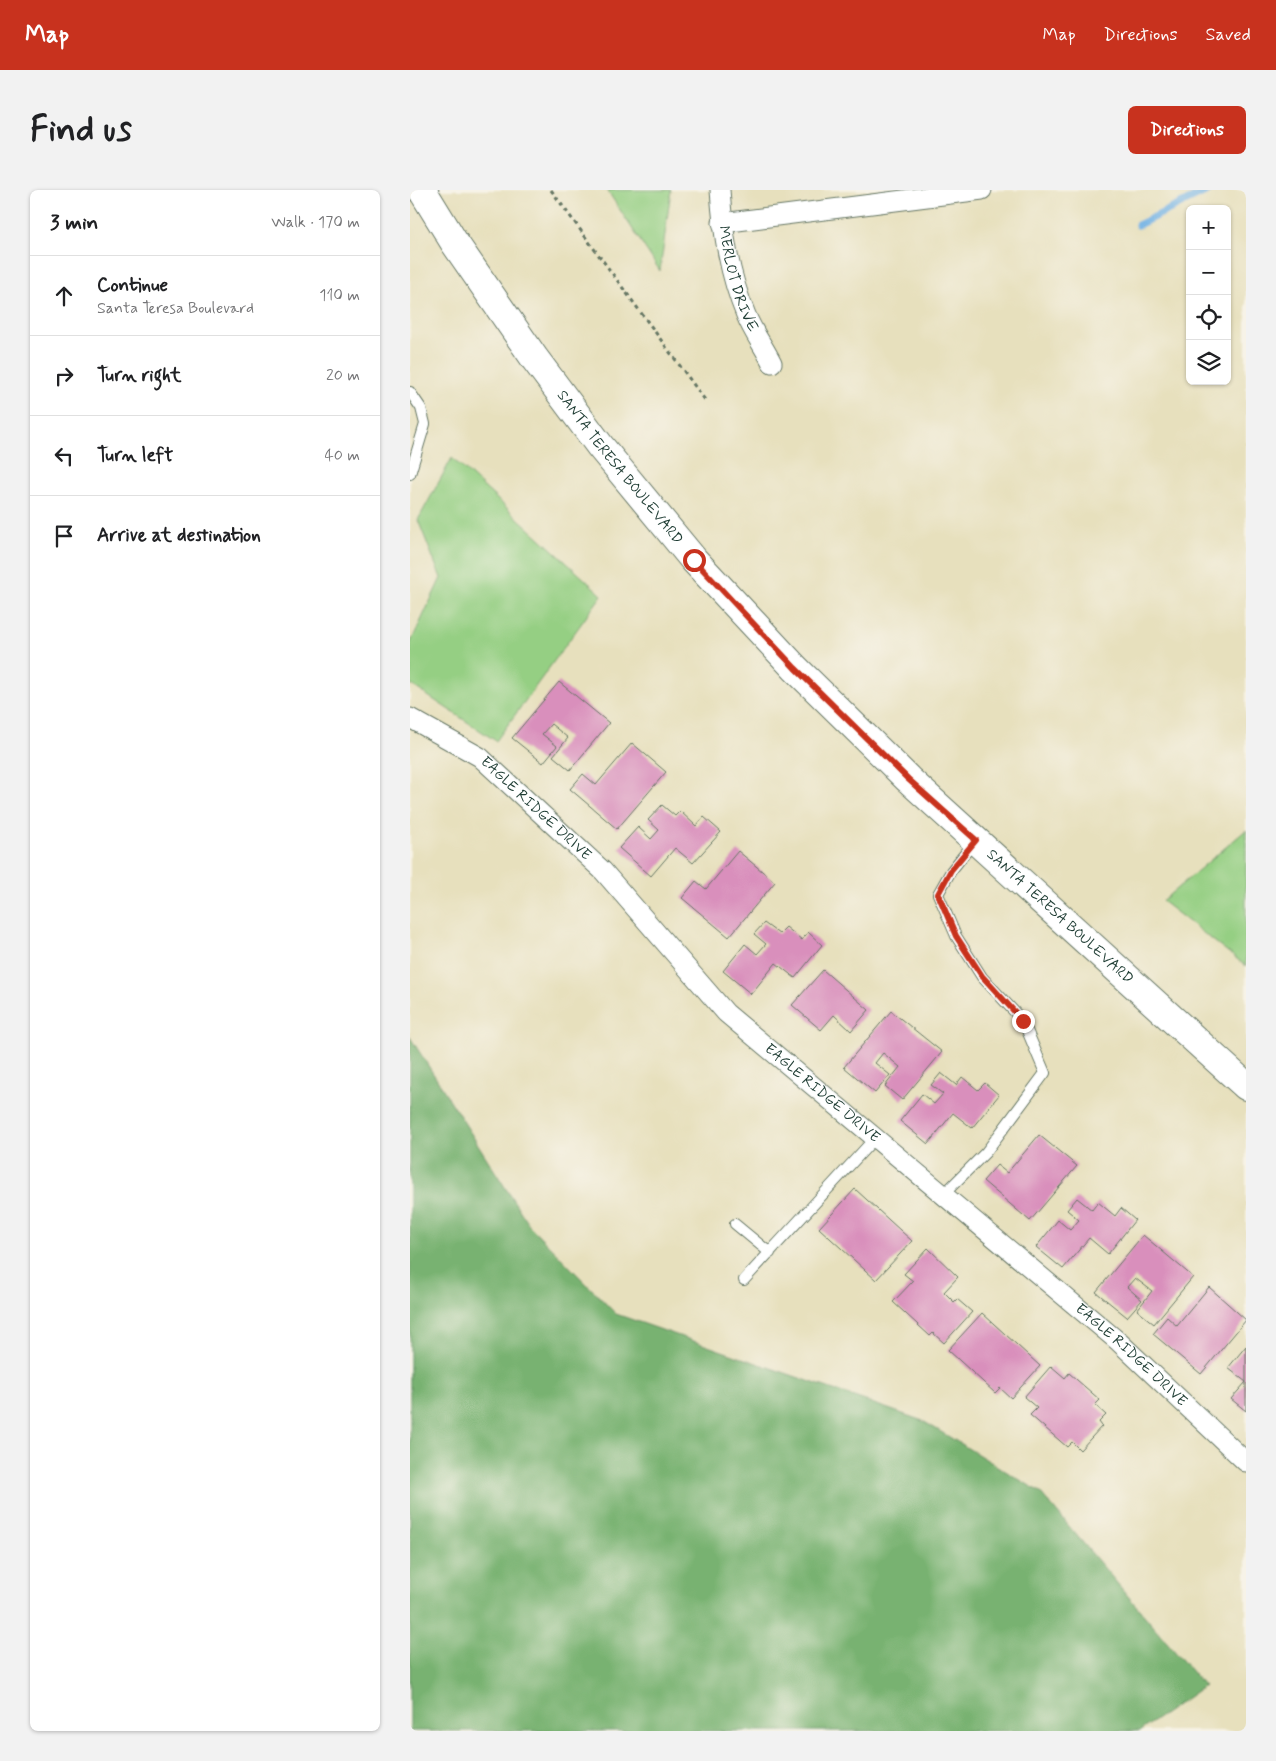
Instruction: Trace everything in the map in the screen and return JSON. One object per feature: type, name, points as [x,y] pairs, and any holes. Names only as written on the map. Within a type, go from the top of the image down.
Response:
[{"type":"main road","name":"SANTA TERESA BOULEVARD","points":[[422,190],[454,242],[536,359],[600,446],[694,560],[795,668],[908,779],[1246,1086]]},
{"type":"street","name":"MERLOT DRIVE","points":[[720,190],[722,222],[730,272],[747,317],[772,363]]},
{"type":"street","points":[[722,222],[982,190]]},
{"type":"street","name":"EAGLE RIDGE DRIVE","points":[[410,718],[480,757],[603,871],[726,1013],[1119,1342],[1246,1462]]},
{"type":"lane","points":[[410,392],[421,408],[425,424],[410,474]]},
{"type":"lane","points":[[944,1195],[986,1152],[1045,1073],[1023,1021],[982,976],[956,936],[938,894],[951,870],[976,840]]},
{"type":"lane","points":[[744,1280],[875,1138]]},
{"type":"lane","points":[[736,1224],[770,1252]]},
{"type":"path","points":[[551,190],[705,400]]},
{"type":"green space","points":[[607,190],[671,190],[660,271]]},
{"type":"green space","points":[[452,458],[602,595],[496,741],[410,684],[410,644],[441,578],[418,520]]},
{"type":"green space","points":[[1246,830],[1246,966],[1162,901]]},
{"type":"green space","points":[[410,1037],[529,1225],[616,1314],[923,1421],[1040,1492],[1204,1686],[1140,1731],[410,1731]]},
{"type":"building","points":[[559,682],[609,723],[570,770],[553,756],[568,738],[551,724],[542,734],[557,746],[543,763],[512,738]]},
{"type":"building","points":[[632,743],[666,772],[617,829],[570,789],[583,774],[596,785]]},
{"type":"building","points":[[662,805],[675,816],[680,811],[696,826],[704,817],[721,832],[693,863],[675,848],[651,876],[619,848],[638,827],[651,839],[659,830],[648,820]]},
{"type":"building","points":[[738,851],[775,882],[729,937],[682,898],[696,881],[706,889]]},
{"type":"building","points":[[764,923],[779,934],[786,927],[802,940],[808,932],[822,945],[795,978],[776,963],[751,994],[723,971],[745,944],[757,954],[766,944],[754,934]]},
{"type":"building","points":[[823,970],[869,1010],[851,1031],[834,1015],[821,1030],[792,1005]]},
{"type":"building","points":[[891,1011],[942,1052],[902,1100],[885,1086],[900,1067],[883,1053],[875,1063],[890,1075],[875,1093],[844,1067]]},
{"type":"building","points":[[941,1073],[956,1085],[962,1077],[978,1090],[985,1083],[999,1095],[972,1128],[953,1113],[928,1144],[900,1121],[922,1094],[934,1104],[943,1094],[931,1085]]},
{"type":"building","points":[[1039,1135],[1077,1166],[1030,1221],[983,1181],[997,1165],[1007,1173]]},
{"type":"building","points":[[855,1189],[912,1241],[876,1280],[819,1228]]},
{"type":"building","points":[[1077,1198],[1092,1210],[1098,1202],[1115,1216],[1121,1208],[1135,1220],[1108,1254],[1089,1238],[1063,1269],[1036,1247],[1058,1220],[1070,1230],[1079,1220],[1067,1210]]},
{"type":"building","points":[[1143,1235],[1193,1277],[1154,1324],[1137,1310],[1152,1291],[1135,1278],[1127,1287],[1142,1300],[1127,1317],[1096,1292]]},
{"type":"building","points":[[928,1248],[958,1277],[944,1292],[954,1302],[957,1299],[972,1312],[944,1343],[933,1333],[930,1336],[893,1302],[913,1281],[904,1274]]},
{"type":"building","points":[[1209,1287],[1246,1320],[1201,1374],[1153,1334],[1167,1317],[1177,1326]]},
{"type":"building","points":[[982,1313],[1040,1366],[1011,1398],[1000,1388],[995,1393],[948,1350]]},
{"type":"building","points":[[1246,1346],[1246,1382],[1228,1368]]},
{"type":"building","points":[[1051,1366],[1065,1378],[1069,1373],[1100,1400],[1095,1405],[1106,1415],[1099,1422],[1102,1426],[1080,1450],[1072,1442],[1067,1447],[1030,1415],[1037,1408],[1024,1397]]},
{"type":"building","points":[[1246,1382],[1246,1411],[1231,1399]]},
{"type":"waterway","points":[[1138,225],[1209,190]]},
{"type":"route","points":[[694,560],[795,668],[908,779],[976,840],[951,870],[938,894],[956,936],[982,976],[1023,1021]]}]
